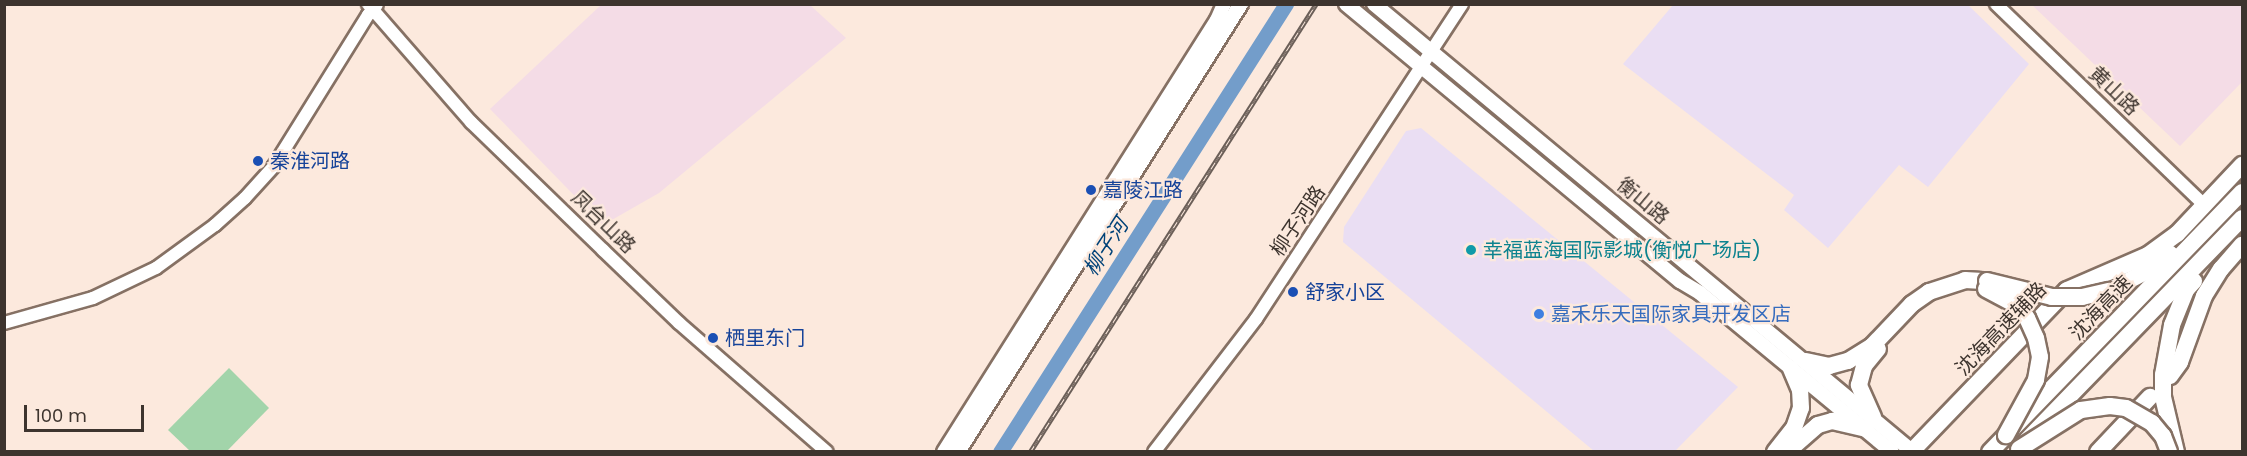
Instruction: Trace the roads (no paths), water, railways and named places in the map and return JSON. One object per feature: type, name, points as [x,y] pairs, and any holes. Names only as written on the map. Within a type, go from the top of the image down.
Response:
[{"type":"highway","name":"沈海高速辅路","points":[[1912,451],[2067,290],[2148,255],[2177,234],[2242,165]]},
{"type":"highway","points":[[1775,452],[1794,428],[1801,408],[1798,365],[1829,366],[1848,361],[1872,346],[1912,304],[1929,292],[1965,280],[2052,297],[2082,297],[2109,291],[2145,272],[2242,191]]},
{"type":"highway","name":"沈海高速","points":[[1990,452],[2242,191]]},
{"type":"highway","points":[[2176,452],[2163,397],[2166,349],[2172,325],[2186,290],[2242,220]]},
{"type":"highway","name":"沈海高速","points":[[2017,450],[2242,220]]},
{"type":"highway","points":[[2170,376],[2180,362],[2204,296],[2221,269],[2242,245]]},
{"type":"highway","points":[[1787,452],[1818,424],[1832,421],[1868,423],[1859,385],[1864,366],[1871,355],[1926,301],[1949,290],[1986,285],[2016,305],[2027,318],[2036,338],[2040,357],[2036,380],[2006,435]]},
{"type":"highway","points":[[2098,452],[2150,396]]},
{"type":"highway","points":[[2017,450],[2080,410],[2110,406],[2126,408],[2147,419],[2163,436],[2169,452]]},
{"type":"main road","points":[[944,452],[1217,20],[1224,4]]},
{"type":"main road","points":[[958,452],[1241,4]]},
{"type":"main road","points":[[1346,4],[1680,281],[1700,293],[1798,365],[1868,423],[1912,451]]},
{"type":"main road","name":"衡山路","points":[[1374,4],[1798,365]]},
{"type":"main road","points":[[1868,423],[1892,452]]},
{"type":"street","name":"柳子河路","points":[[1154,452],[1256,319],[1423,67],[1462,4]]},
{"type":"street","name":"黄山路","points":[[1996,4],[2204,205]]},
{"type":"street","points":[[4,316],[91,291],[152,262],[210,220],[266,164],[367,7]]},
{"type":"street","points":[[4,323],[93,298],[156,268],[215,225],[274,166],[367,7]]},
{"type":"street","name":"凤台山路","points":[[367,7],[474,135],[674,328],[814,452]]},
{"type":"street","name":"凤台山路","points":[[367,7],[471,122],[545,194],[679,323],[826,452]]},
{"type":"waterway","name":"柳子河","points":[[1000,452],[1286,4]]},
{"type":"railway","points":[[1030,452],[1316,4]]},
{"type":"place","name":"秦淮河路","points":[[258,161]]},
{"type":"place","name":"嘉陵江路","points":[[1091,190]]},
{"type":"place","name":"幸福蓝海国际影城(衡悦广场店)","points":[[1471,250]]},
{"type":"place","name":"舒家小区","points":[[1293,292]]},
{"type":"place","name":"嘉禾乐天国际家具开发区店","points":[[1539,314]]},
{"type":"place","name":"栖里东门","points":[[713,338]]}]
